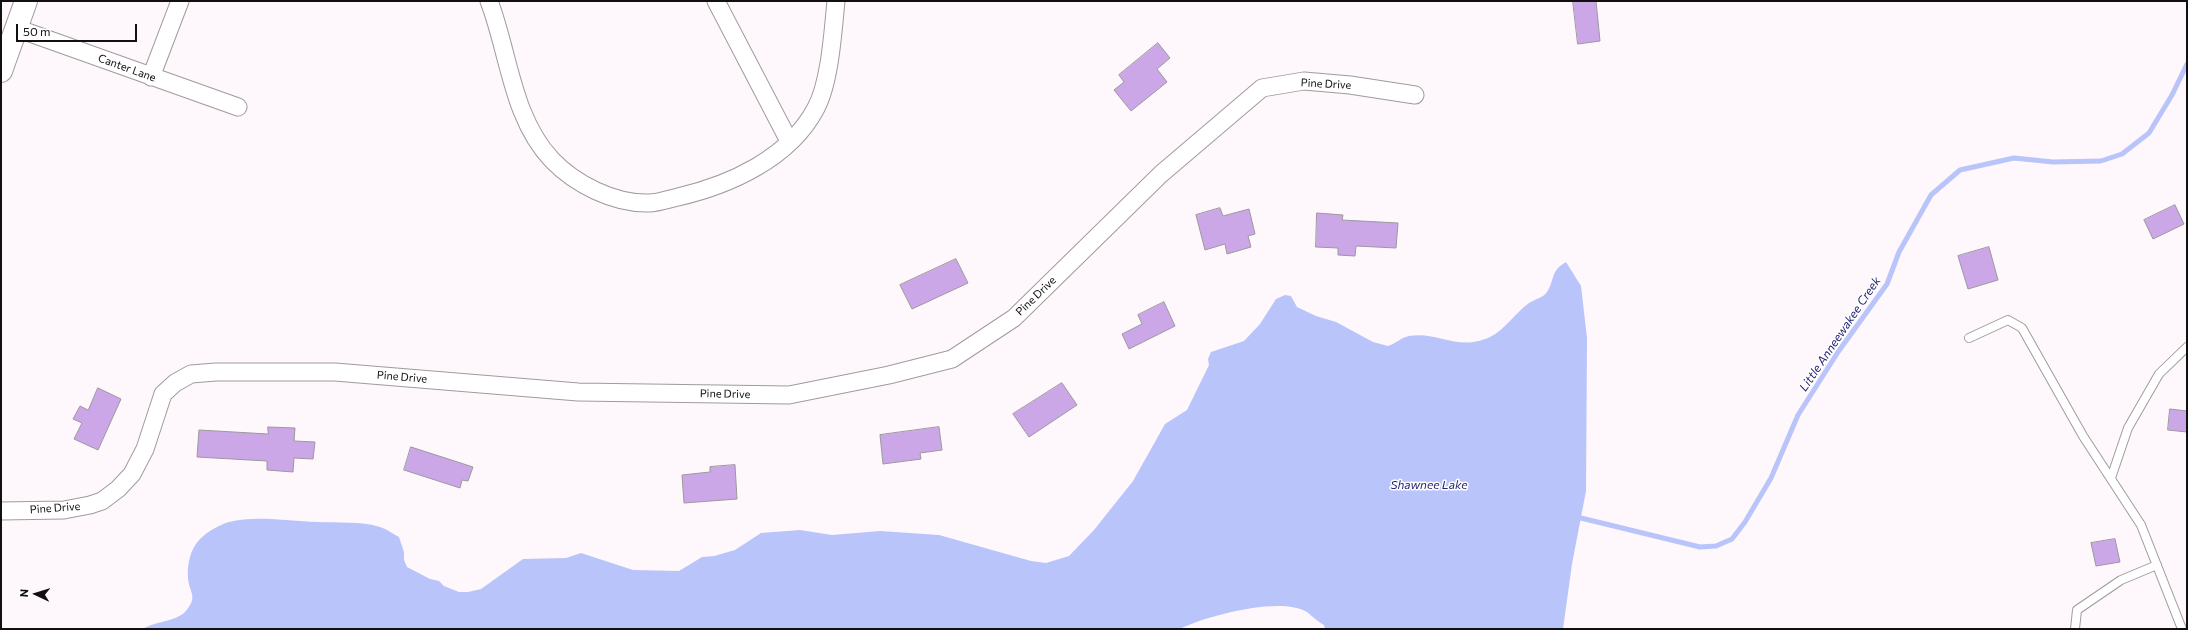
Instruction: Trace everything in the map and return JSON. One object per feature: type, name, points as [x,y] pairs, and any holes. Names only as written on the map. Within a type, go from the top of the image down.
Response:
[{"type":"main road","points":[[1,71],[26,1]]},
{"type":"street","points":[[152,77],[180,1]]},
{"type":"street","points":[[489,1],[499,27],[510,72],[522,108],[535,138],[552,160],[578,183],[620,200],[649,204],[707,190],[745,174],[777,152],[802,129],[817,107],[824,84],[832,42],[836,1]]},
{"type":"street","points":[[716,1],[789,140]]},
{"type":"street","name":"Canter Lane","points":[[16,28],[238,107]]},
{"type":"street","name":"Pine Drive","points":[[1,511],[64,510],[102,501],[118,489],[132,474],[144,449],[163,394],[175,383],[191,374],[216,372],[335,372],[578,392],[789,394],[889,375],[952,359],[1014,318],[1161,174],[1262,88],[1304,81],[1350,84],[1415,95]]},
{"type":"lane","points":[[1969,338],[2008,320],[2022,328],[2083,436],[2141,525],[2182,629]]},
{"type":"lane","points":[[2111,478],[2128,428],[2159,374],[2187,347]]},
{"type":"lane","points":[[2075,629],[2077,610],[2121,580],[2157,564]]},
{"type":"water","name":"Shawnee Lake","points":[[1566,262],[1581,286],[1587,338],[1586,491],[1572,564],[1563,629],[1325,629],[1324,625],[1307,612],[1295,608],[1279,606],[1262,607],[1224,614],[1180,629],[143,629],[153,624],[176,618],[185,612],[189,607],[192,602],[192,595],[188,578],[188,568],[194,547],[200,539],[210,531],[225,523],[250,519],[357,523],[383,528],[399,537],[407,567],[430,579],[439,581],[444,586],[459,592],[468,592],[481,589],[523,559],[566,558],[581,553],[633,570],[679,571],[702,557],[714,556],[735,550],[761,533],[800,530],[832,535],[880,531],[939,535],[1031,561],[1046,563],[1069,556],[1094,530],[1133,481],[1165,424],[1187,410],[1209,365],[1208,359],[1211,352],[1244,341],[1260,324],[1276,299],[1285,295],[1291,296],[1297,307],[1316,316],[1336,322],[1373,342],[1388,346],[1406,337],[1420,335],[1458,342],[1479,341],[1496,334],[1524,307],[1543,296],[1547,292],[1557,269]]},
{"type":"building","points":[[1573,1],[1596,1],[1600,41],[1578,44]]},
{"type":"building","points":[[1158,43],[1170,58],[1157,69],[1167,82],[1131,111],[1114,90],[1124,82],[1119,75]]},
{"type":"building","points":[[2175,205],[2184,224],[2153,239],[2144,220]]},
{"type":"building","points":[[1220,208],[1223,216],[1249,209],[1255,234],[1248,236],[1251,247],[1227,254],[1225,244],[1205,250],[1196,215]]},
{"type":"building","points":[[1317,213],[1343,215],[1342,220],[1398,223],[1396,248],[1356,246],[1355,256],[1338,255],[1338,248],[1316,247]]},
{"type":"building","points":[[1989,247],[1998,280],[1968,289],[1958,256]]},
{"type":"building","points":[[956,259],[968,283],[912,309],[900,285]]},
{"type":"building","points":[[1164,302],[1175,326],[1129,349],[1122,334],[1142,324],[1138,315]]},
{"type":"building","points":[[1062,383],[1077,405],[1029,437],[1013,414]]},
{"type":"building","points":[[98,388],[121,399],[98,450],[74,439],[82,423],[73,419],[80,406],[88,410]]},
{"type":"building","points":[[2170,409],[2187,411],[2187,432],[2168,430]]},
{"type":"building","points":[[268,427],[295,428],[294,441],[315,442],[313,459],[294,458],[293,472],[267,470],[267,461],[197,457],[199,430],[268,434]]},
{"type":"building","points":[[939,427],[942,450],[920,453],[921,459],[883,464],[880,435]]},
{"type":"building","points":[[411,447],[473,467],[468,481],[462,480],[460,488],[404,470]]},
{"type":"building","points":[[735,465],[737,499],[684,503],[682,475],[710,472],[710,467]]},
{"type":"building","points":[[2115,539],[2120,562],[2096,566],[2091,543]]},
{"type":"waterway","name":"Little Anneewakee Creek","points":[[1581,518],[1700,547],[1716,546],[1732,539],[1745,522],[1771,478],[1798,415],[1838,352],[1887,284],[1899,252],[1931,195],[1960,170],[2014,158],[2053,162],[2101,161],[2122,154],[2149,133],[2172,95],[2187,64]]}]
